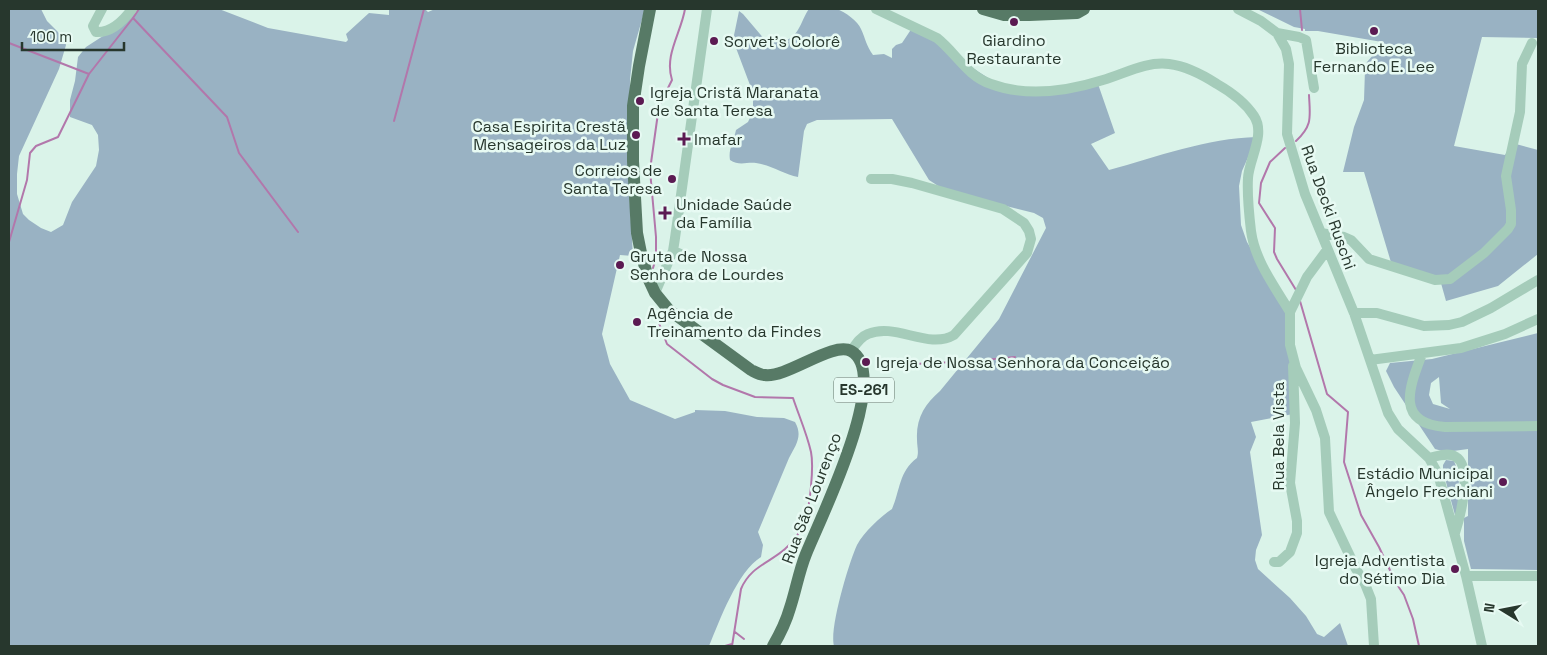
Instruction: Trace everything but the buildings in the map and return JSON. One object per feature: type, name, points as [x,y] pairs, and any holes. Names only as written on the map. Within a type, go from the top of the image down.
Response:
[{"type":"main road","points":[[650,9],[639,66],[632,140],[638,239],[648,278],[655,293],[669,310],[759,374],[777,374],[837,350],[851,351]]},
{"type":"main road","points":[[983,9],[995,14],[1012,15],[1068,14],[1081,12],[1084,9]]},
{"type":"main road","name":"Rua São Lourenço","points":[[773,646],[790,608],[806,555],[850,450],[864,396],[862,364],[851,351]]},
{"type":"street","points":[[102,9],[93,26],[96,32],[107,31],[117,25],[126,18],[132,9]]},
{"type":"street","points":[[655,293],[673,251],[707,9]]},
{"type":"street","points":[[876,9],[938,38],[974,76],[992,85],[1004,88],[1028,91],[1066,89],[1162,63],[1206,76],[1234,95],[1248,107],[1258,125],[1258,133],[1248,175],[1248,194],[1254,245],[1265,269],[1290,312]]},
{"type":"street","points":[[1238,9],[1261,21],[1277,33],[1300,37],[1306,40],[1314,88]]},
{"type":"street","name":"Rua Decki Ruschi","points":[[1277,33],[1286,49],[1289,64],[1287,134],[1305,194],[1354,313],[1392,422],[1398,430],[1429,458]]},
{"type":"street","points":[[1322,233],[1351,240],[1370,259],[1435,280],[1450,279],[1484,253],[1503,235],[1511,224],[1506,176],[1520,112],[1522,64],[1532,44]]},
{"type":"street","points":[[851,351],[860,339],[868,334],[878,332],[936,339],[950,338],[1030,248],[1029,230],[1024,223],[1003,209],[912,183],[892,179],[871,179]]},
{"type":"street","points":[[1290,312],[1318,260],[1327,250]]},
{"type":"street","points":[[673,251],[683,255]]},
{"type":"street","points":[[1354,313],[1377,313],[1424,326],[1449,325],[1462,322],[1491,308],[1538,280]]},
{"type":"street","name":"Rua Bela Vista","points":[[1274,562],[1279,562],[1290,552],[1297,532],[1297,521],[1290,483],[1295,423],[1290,312]]},
{"type":"street","points":[[1370,360],[1461,348],[1487,341],[1537,320]]},
{"type":"street","points":[[1422,354],[1410,388],[1409,398],[1412,412],[1422,420],[1432,425],[1445,426],[1538,426]]},
{"type":"street","points":[[1292,358],[1316,410],[1326,438],[1329,512],[1368,591],[1372,605],[1374,646]]},
{"type":"street","points":[[1455,533],[1463,501],[1463,470],[1458,457],[1447,454],[1429,458],[1438,474],[1455,533],[1482,646]]},
{"type":"street","points":[[1466,576],[1538,576]]},
{"type":"shaded area","points":[[834,8],[854,20],[859,26],[873,55],[884,54],[892,58],[892,49],[902,43],[912,28],[932,37],[957,58],[1007,90],[1098,84],[1115,133],[1091,144],[1109,170],[1201,144],[1257,137],[1242,171],[1239,186],[1241,225],[1247,242],[1290,315],[1293,414],[1251,422],[1256,437],[1250,452],[1262,535],[1256,550],[1255,560],[1258,569],[1290,598],[1306,616],[1317,634],[1324,637],[1340,623],[1348,646],[834,646],[834,625],[837,611],[857,545],[877,520],[892,509],[903,475],[917,458],[917,431],[922,412],[999,319],[1046,228],[1043,218],[1034,213],[946,191],[929,180],[892,119],[817,120],[807,124],[804,131],[798,177],[762,164],[740,163],[730,160],[730,149],[736,130],[748,122],[753,111],[753,93],[733,40],[739,11],[766,41],[790,38],[797,31],[809,9]]},
{"type":"shaded area","points":[[9,9],[41,9],[47,21],[63,37],[66,45],[59,69],[19,156],[17,174],[17,194],[23,214],[41,228],[51,232],[63,225],[72,202],[96,166],[99,150],[98,135],[92,125],[70,117],[70,100],[78,57],[86,47],[103,36],[135,9],[219,9],[268,28],[346,42],[348,40],[346,34],[369,13],[389,15],[389,9],[425,9],[428,12],[435,9],[645,9],[633,51],[630,80],[629,190],[633,256],[620,255],[602,334],[610,364],[630,400],[675,419],[695,412],[695,410],[725,411],[757,417],[784,418],[795,422],[798,432],[796,445],[758,532],[763,545],[761,557],[752,564],[737,585],[709,646],[9,646]]},
{"type":"shaded area","points":[[1257,9],[1538,9],[1538,38],[1482,37],[1454,146],[1505,155],[1510,146],[1516,144],[1538,150],[1538,254],[1498,286],[1446,301],[1439,276],[1393,269],[1364,172],[1343,172],[1354,127],[1364,100],[1367,62],[1382,42],[1318,31],[1305,31],[1305,29],[1294,27]]},
{"type":"shaded area","points":[[1538,333],[1538,570],[1471,569],[1464,541],[1464,518],[1468,516],[1468,449],[1446,452],[1435,449],[1394,387],[1386,371],[1390,363],[1432,359]],"holes":[[[1439,377],[1441,403],[1450,409],[1433,404],[1429,395],[1431,383]]]},
{"type":"shaded area","points":[[1446,460],[1454,461],[1459,474],[1458,514],[1455,515],[1443,471],[1443,465]]},
{"type":"waterway","points":[[9,242],[27,180],[30,153],[36,146],[58,137],[89,74],[139,9]]},
{"type":"waterway","points":[[394,121],[424,9]]},
{"type":"waterway","points":[[653,268],[656,258],[656,237],[650,170],[659,106],[672,80],[670,62],[685,9]]},
{"type":"waterway","points":[[1300,9],[1302,30]]},
{"type":"waterway","points":[[133,18],[227,117],[239,153],[298,232]]},
{"type":"waterway","points":[[9,43],[89,74]]},
{"type":"waterway","points":[[1296,141],[1308,125],[1310,115],[1309,95]]},
{"type":"waterway","points":[[1285,148],[1270,162],[1261,183],[1259,203],[1275,228],[1274,252],[1296,290]]},
{"type":"waterway","points":[[1300,301],[1327,394],[1348,412],[1344,462],[1361,515],[1404,595],[1413,619],[1419,646]]},
{"type":"waterway","points":[[653,308],[667,344],[712,379],[755,397],[793,398],[811,452],[811,487],[805,521],[794,540],[788,546],[749,575],[741,589],[732,646]]},
{"type":"waterway","points":[[914,364],[1015,357]]},
{"type":"waterway","points":[[735,632],[744,639]]},
{"type":"waterway","points":[[725,646],[732,644]]},
{"type":"place","name":"Giardino Restaurante","points":[[1014,22]]},
{"type":"place","name":"Biblioteca Fernando E. Lee","points":[[1374,31]]},
{"type":"place","name":"Sorvet's Colorê","points":[[714,41]]},
{"type":"place","name":"Igreja Cristã Maranata de Santa Teresa","points":[[640,101]]},
{"type":"place","name":"Casa Espirita Crestã Mensageiros da Luz","points":[[636,135]]},
{"type":"place","name":"Imafar","points":[[684,139]]},
{"type":"place","name":"Correios de Santa Teresa","points":[[672,179]]},
{"type":"place","name":"Unidade Saúde da Família","points":[[665,213]]},
{"type":"place","name":"Gruta de Nossa Senhora de Lourdes","points":[[620,265]]},
{"type":"place","name":"Agência de Treinamento da Findes","points":[[637,322]]},
{"type":"place","name":"Igreja de Nossa Senhora da Conceição","points":[[866,362]]},
{"type":"place","name":"Estádio Municipal Ângelo Frechiani","points":[[1503,482]]},
{"type":"place","name":"Igreja Adventista do Sétimo Dia","points":[[1455,569]]}]
